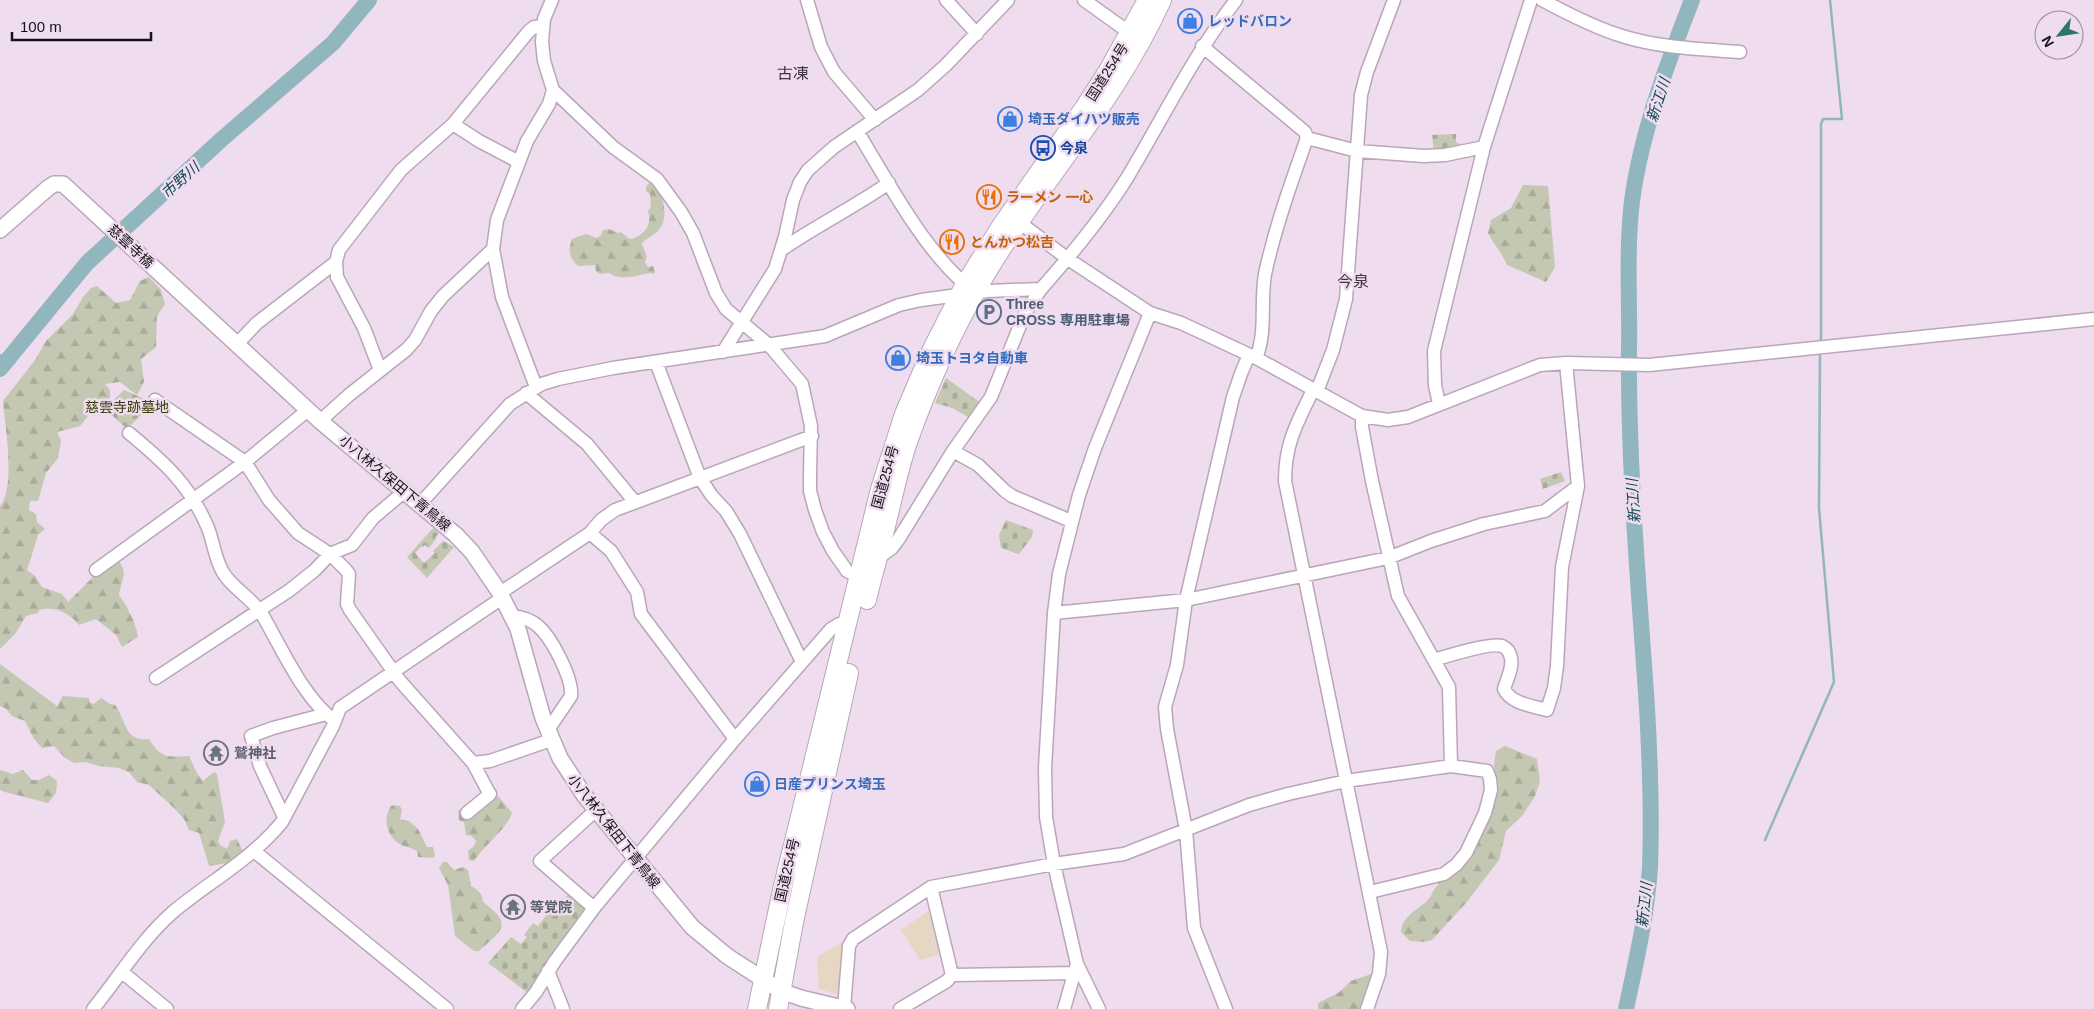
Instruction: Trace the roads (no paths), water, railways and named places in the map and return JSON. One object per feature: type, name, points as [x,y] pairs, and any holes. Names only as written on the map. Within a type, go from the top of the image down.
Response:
[{"type":"highway","name":"国道254号","points":[[757,1009],[799,820],[880,489],[895,440],[916,385],[1000,226],[1084,108],[1130,33],[1147,0]]},
{"type":"highway","name":"国道254号","points":[[778,1009],[836,731],[892,494],[918,416],[942,358],[966,291],[1019,222],[1120,78],[1162,0]]},
{"type":"main road","name":"慈雲寺橋","points":[[0,230],[48,188],[59,183],[70,190],[192,302]]},
{"type":"main road","name":"小八林久保田下青鳥線","points":[[192,302],[320,421],[456,535],[484,568],[512,616],[522,641],[549,735],[573,779],[596,810],[692,927],[726,956],[781,991],[846,1009]]},
{"type":"street","points":[[552,0],[543,26],[542,52],[553,90],[613,147],[657,179],[681,212],[693,233],[716,293],[726,309],[769,345],[802,384],[812,436],[810,491],[815,510],[823,532],[847,571],[860,576]]},
{"type":"street","points":[[807,0],[821,47],[834,72],[875,120]]},
{"type":"street","points":[[946,0],[977,34]]},
{"type":"street","points":[[723,352],[775,269],[793,200],[800,182],[819,160],[856,131],[918,90],[977,34],[1008,0]]},
{"type":"street","points":[[1084,0],[1130,33]]},
{"type":"street","points":[[878,558],[892,548],[898,540],[953,451],[991,397],[1025,313],[1040,289],[1068,259],[1099,220],[1126,179],[1202,46],[1236,0]]},
{"type":"street","points":[[1367,1009],[1380,974],[1382,952],[1285,480],[1285,459],[1292,433],[1313,390],[1319,386],[1333,350],[1346,299],[1363,85],[1394,0]]},
{"type":"street","points":[[1439,404],[1435,385],[1434,351],[1484,147],[1531,0]]},
{"type":"street","points":[[1542,0],[1590,24],[1622,36],[1698,49],[1740,52]]},
{"type":"street","points":[[380,370],[364,328],[337,277],[336,262],[340,250],[401,170],[453,124],[529,31],[534,27],[543,26]]},
{"type":"street","points":[[1202,46],[1304,132],[1308,138],[1357,151],[1435,156],[1484,147]]},
{"type":"street","points":[[553,90],[549,104],[527,141],[497,220],[493,249],[502,297],[531,390],[587,444],[634,501]]},
{"type":"street","points":[[453,124],[479,141],[519,162]]},
{"type":"street","points":[[856,131],[916,226],[966,291]]},
{"type":"street","points":[[1226,1009],[1194,928],[1186,830],[1167,729],[1166,707],[1177,665],[1186,600],[1234,397],[1242,371],[1252,357],[1261,333],[1262,294],[1265,275],[1287,194],[1308,138]]},
{"type":"street","points":[[781,250],[815,227],[851,208],[889,183]]},
{"type":"street","points":[[1019,222],[1068,259],[1150,313],[1181,323],[1252,357],[1362,416],[1388,420],[1408,417],[1540,365],[1566,363],[1644,364],[2094,319]]},
{"type":"street","points":[[320,421],[406,350],[415,340],[437,304],[493,249]]},
{"type":"street","points":[[237,344],[257,323],[336,262]]},
{"type":"street","points":[[420,504],[497,417],[531,390],[568,376],[832,334],[899,305],[966,291],[1040,289]]},
{"type":"street","points":[[1099,1009],[1076,969],[1046,817],[1045,768],[1054,613],[1059,574],[1071,521],[1095,448],[1150,313]]},
{"type":"street","points":[[656,362],[700,478],[712,496],[726,511],[740,534],[802,662]]},
{"type":"street","points":[[1434,660],[1492,646],[1502,646],[1511,657],[1511,665],[1504,689],[1506,692],[1517,701],[1547,710],[1554,688],[1557,666],[1562,566],[1578,486],[1566,363]]},
{"type":"street","points":[[155,400],[244,462],[265,495],[298,533],[330,554],[349,574],[347,604],[350,610],[394,673],[473,763],[490,794],[467,813]]},
{"type":"street","points":[[96,570],[244,462],[308,410]]},
{"type":"street","points":[[1362,416],[1365,445],[1388,558],[1398,596],[1402,607],[1449,687],[1451,766]]},
{"type":"street","points":[[129,433],[164,462],[193,499],[208,528],[226,577],[260,610],[296,676],[331,718]]},
{"type":"street","points":[[93,1009],[150,936],[172,914],[272,835],[284,817],[331,718],[340,708],[394,673],[590,533],[601,520],[614,510],[812,436]]},
{"type":"street","points":[[953,451],[978,465],[1012,496],[1071,521]]},
{"type":"street","points":[[1054,613],[1186,600],[1388,558],[1431,541],[1484,524],[1545,511],[1578,486]]},
{"type":"street","points":[[156,678],[290,590],[316,570],[330,554],[352,545],[373,518],[405,491]]},
{"type":"street","points":[[590,533],[611,551],[637,592],[641,614],[734,739]]},
{"type":"street","points":[[473,763],[490,761],[549,735],[571,696],[569,677],[539,627],[529,619],[512,616]]},
{"type":"street","points":[[522,1009],[536,992],[548,971],[594,908],[734,739],[836,626],[848,626]]},
{"type":"street","points":[[284,817],[260,766],[251,736],[273,728],[331,718]]},
{"type":"street","points":[[846,1009],[849,946],[853,939],[931,887],[1054,864],[1124,854],[1249,805],[1346,781],[1451,766],[1487,771],[1491,790],[1485,812],[1466,853],[1456,865],[1444,874],[1370,892]]},
{"type":"street","points":[[594,908],[540,860],[596,810]]},
{"type":"street","points":[[254,851],[447,1009]]},
{"type":"street","points":[[931,887],[952,975]]},
{"type":"street","points":[[900,1009],[947,981],[952,975],[1076,969]]},
{"type":"street","points":[[1064,1009],[1076,969]]},
{"type":"street","points":[[548,971],[563,1009]]},
{"type":"street","points":[[122,972],[167,1009]]},
{"type":"waterway","name":"市野川","points":[[0,369],[87,263],[222,139],[333,43],[369,0]]},
{"type":"waterway","name":"新江川","points":[[1626,1009],[1641,938],[1646,903],[1650,867],[1651,828],[1648,728],[1630,439],[1630,220],[1636,175],[1648,124],[1664,74],[1692,0]]},
{"type":"waterway","points":[[1821,343],[1821,124],[1823,119],[1842,119],[1830,0]]},
{"type":"waterway","points":[[1765,840],[1834,682],[1819,508],[1820,351]]},
{"type":"waterway","points":[[0,355],[6,360]]},
{"type":"place","name":"レッドバロン","points":[[1190,21]]},
{"type":"place","name":"埼玉ダイハツ販売","points":[[1010,119]]},
{"type":"place","name":"今泉","points":[[1043,148]]},
{"type":"place","name":"ラーメン 一心","points":[[989,197]]},
{"type":"place","name":"とんかつ松吉","points":[[952,242]]},
{"type":"place","name":"Three CROSS 専用駐車場","points":[[989,312]]},
{"type":"place","name":"埼玉トヨタ自動車","points":[[898,358]]},
{"type":"place","name":"鷲神社","points":[[216,753]]},
{"type":"place","name":"日産プリンス埼玉","points":[[757,784]]},
{"type":"place","name":"等覚院","points":[[513,907]]},
{"type":"district","name":"古凍","points":[[793,73]]},
{"type":"district","name":"今泉","points":[[1353,281]]},
{"type":"park label","name":"慈雲寺跡墓地","points":[[127,407]]}]
